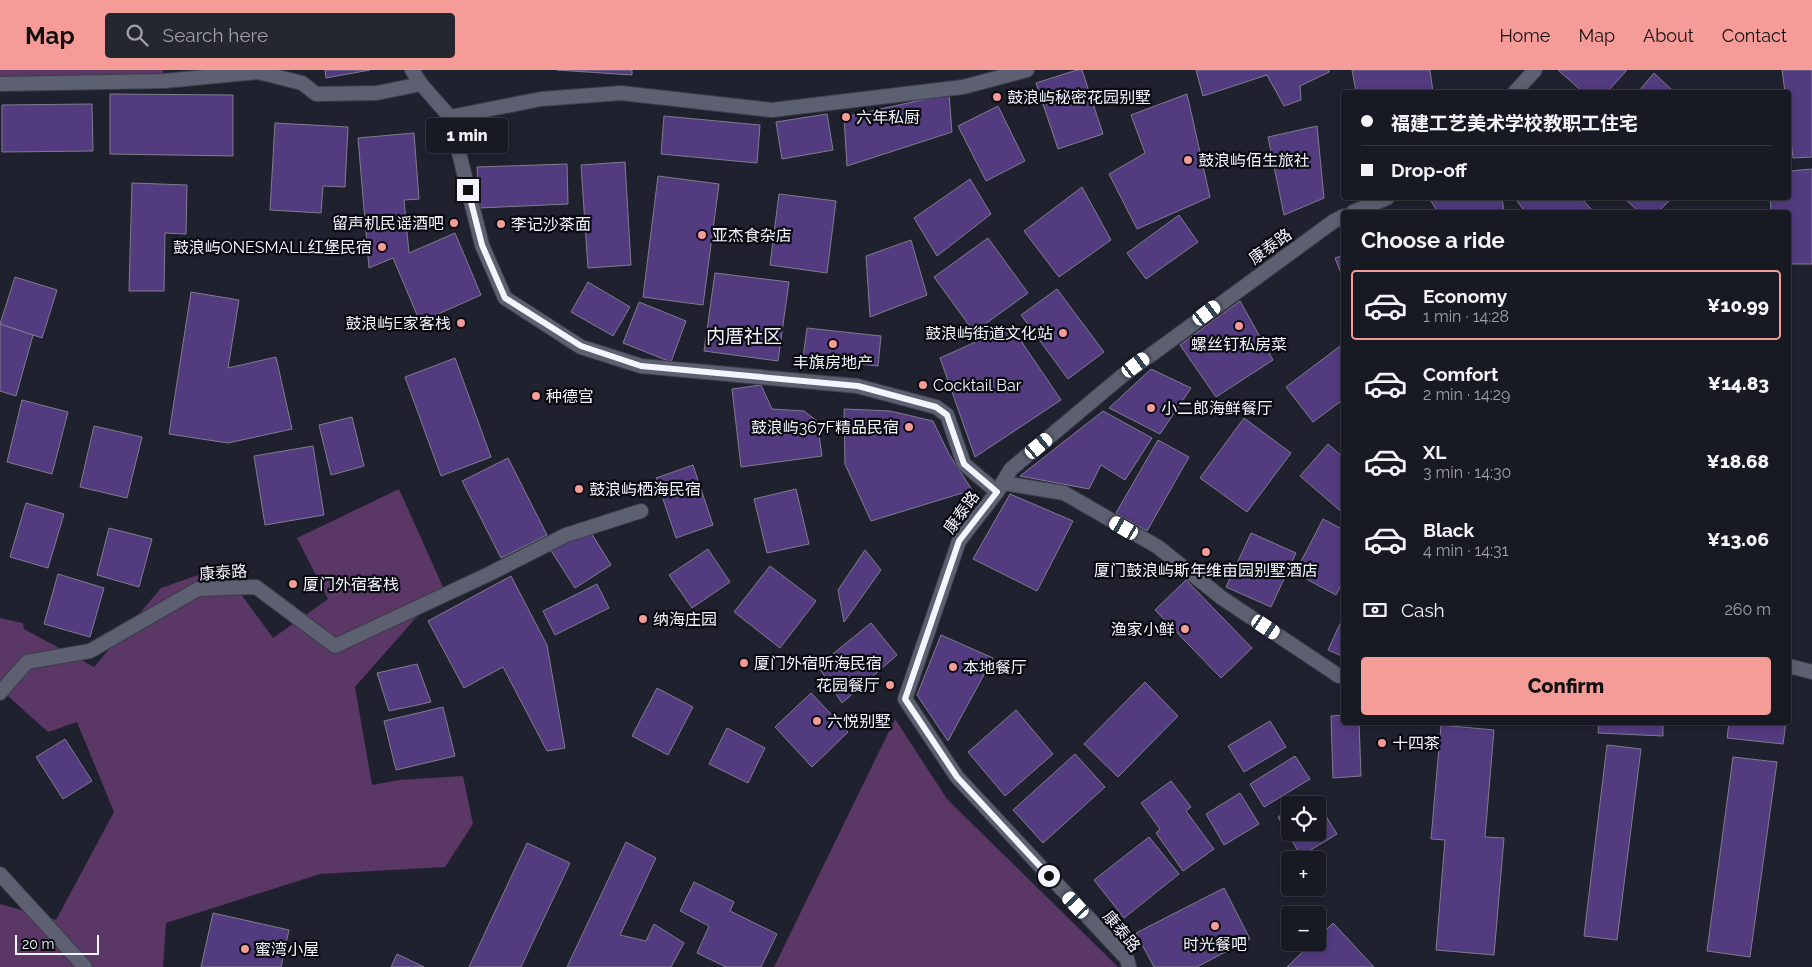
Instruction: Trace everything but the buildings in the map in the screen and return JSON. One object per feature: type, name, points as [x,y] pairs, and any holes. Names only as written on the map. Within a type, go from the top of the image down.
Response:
[{"type":"street","points":[[412,70],[421,84],[450,117],[482,245],[505,298],[581,346],[641,366],[858,386],[936,407],[947,415],[964,464],[1000,488],[1064,493],[1158,547],[1222,598],[1341,676]]},
{"type":"street","points":[[450,117],[541,99],[621,93],[772,110],[963,87],[1028,70]]},
{"type":"street","points":[[1517,90],[1535,70]]},
{"type":"street","points":[[0,84],[164,81],[258,72],[302,83],[316,94],[377,93],[421,84]]},
{"type":"street","points":[[1358,210],[1382,200]]},
{"type":"street","name":"康泰路","points":[[1129,967],[1127,959],[957,777],[905,699],[959,541],[1000,488],[1011,469],[1122,376],[1341,218]]},
{"type":"street","name":"康泰路","points":[[0,693],[27,662],[90,651],[198,589],[256,587],[335,646],[489,574],[566,535],[641,511]]},
{"type":"street","points":[[1791,667],[1812,672]]},
{"type":"street","points":[[0,874],[85,967]]},
{"type":"shaded area","points":[[0,70],[163,70],[164,76],[0,83]]},
{"type":"shaded area","points":[[399,489],[443,587],[355,687],[372,785],[399,780],[463,776],[473,824],[445,867],[320,874],[166,923],[163,967],[0,967],[0,904],[56,920],[114,812],[77,722],[48,732],[0,689],[0,618],[23,623],[24,629],[94,667],[161,588],[221,567],[273,638],[328,599],[297,538]]},
{"type":"shaded area","points":[[895,719],[947,799],[1118,967],[774,967]]},
{"type":"place","name":"鼓浪屿秘密花园别墅","points":[[997,97]]},
{"type":"place","name":"六年私厨","points":[[846,117]]},
{"type":"place","name":"鼓浪屿佰生旅社","points":[[1188,160]]},
{"type":"place","name":"留声机民谣酒吧","points":[[454,223]]},
{"type":"place","name":"李记沙茶面","points":[[501,224]]},
{"type":"place","name":"亚杰食杂店","points":[[702,235]]},
{"type":"place","name":"鼓浪屿ONESMALL红堡民宿","points":[[382,247]]},
{"type":"place","name":"鼓浪屿E家客栈","points":[[461,323]]},
{"type":"place","name":"螺丝钉私房菜","points":[[1239,326]]},
{"type":"place","name":"鼓浪屿街道文化站","points":[[1063,333]]},
{"type":"place","name":"丰旗房地产","points":[[833,344]]},
{"type":"place","name":"Cocktail Bar","points":[[923,385]]},
{"type":"place","name":"种德宫","points":[[536,396]]},
{"type":"place","name":"小二郎海鲜餐厅","points":[[1151,408]]},
{"type":"place","name":"鼓浪屿367F精品民宿","points":[[909,427]]},
{"type":"place","name":"鼓浪屿栖海民宿","points":[[579,489]]},
{"type":"place","name":"厦门鼓浪屿斯年维亩园别墅酒店","points":[[1206,552]]},
{"type":"place","name":"厦门外宿客栈","points":[[293,584]]},
{"type":"place","name":"纳海庄园","points":[[643,619]]},
{"type":"place","name":"渔家小鲜","points":[[1185,629]]},
{"type":"place","name":"厦门外宿听海民宿","points":[[744,663]]},
{"type":"place","name":"本地餐厅","points":[[953,667]]},
{"type":"place","name":"花园餐厅","points":[[890,685]]},
{"type":"place","name":"六悦别墅","points":[[817,721]]},
{"type":"place","name":"十四茶","points":[[1382,743]]},
{"type":"place","name":"时光餐吧","points":[[1215,926]]},
{"type":"place","name":"蜜湾小屋","points":[[245,949]]},
{"type":"district","name":"内厝社区","points":[[744,336]]},
{"type":"route","points":[[468,190],[482,245],[505,298],[581,346],[641,366],[858,386],[936,407],[947,415],[964,464],[997,492],[959,541],[905,699],[957,777],[1049,876]]}]
